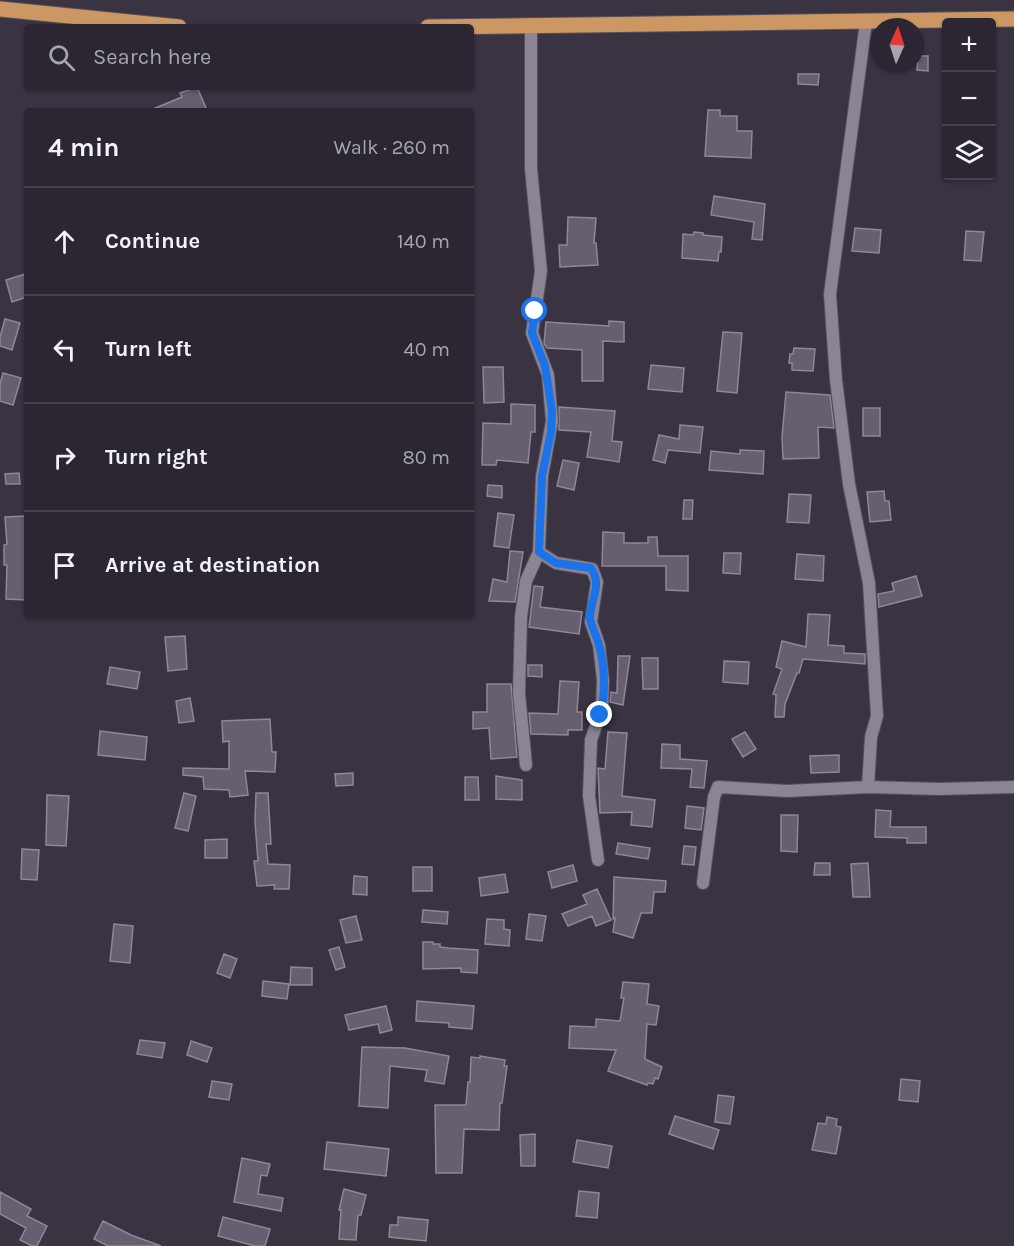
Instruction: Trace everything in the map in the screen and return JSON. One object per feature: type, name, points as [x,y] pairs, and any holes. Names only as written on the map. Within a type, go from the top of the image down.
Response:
[{"type":"main road","points":[[0,9],[149,24]]},
{"type":"main road","points":[[474,27],[1014,19]]},
{"type":"street","points":[[866,22],[830,294],[836,380],[849,484],[869,583],[878,716],[871,737],[868,787]]},
{"type":"street","points":[[526,765],[519,693],[521,617],[526,581],[539,552],[542,476],[551,432],[552,411],[545,366],[532,333],[541,272],[531,169],[531,26]]},
{"type":"street","points":[[539,552],[556,563],[591,568],[597,582],[590,616],[602,658],[602,703],[591,740],[590,796],[598,860]]},
{"type":"street","points":[[703,883],[714,797],[718,787],[787,791],[868,787],[939,789],[1014,787]]},
{"type":"building","points":[[924,56],[928,56],[928,71],[924,71]]},
{"type":"building","points":[[798,74],[819,74],[818,85],[798,84]]},
{"type":"building","points":[[198,90],[206,108],[155,108],[182,97],[180,93]]},
{"type":"building","points":[[708,110],[720,110],[720,116],[737,116],[737,131],[752,131],[751,158],[705,156]]},
{"type":"building","points":[[714,196],[765,204],[762,240],[752,239],[754,222],[711,215]]},
{"type":"building","points":[[568,217],[596,218],[594,243],[596,243],[598,265],[560,267],[559,245],[567,245]]},
{"type":"building","points":[[855,228],[881,230],[879,253],[852,251]]},
{"type":"building","points":[[966,231],[984,232],[981,261],[964,260]]},
{"type":"building","points":[[694,232],[722,237],[718,261],[682,258],[683,234],[693,235]]},
{"type":"building","points":[[24,274],[24,298],[12,302],[6,280]]},
{"type":"building","points":[[5,319],[20,323],[12,350],[0,346]]},
{"type":"building","points":[[609,321],[624,322],[624,342],[603,341],[603,381],[582,381],[582,350],[547,348],[544,343],[546,322],[609,326]]},
{"type":"building","points":[[723,332],[742,333],[737,393],[717,391]]},
{"type":"building","points":[[794,348],[815,349],[813,371],[792,370],[792,363],[789,363],[790,354],[793,354]]},
{"type":"building","points":[[651,365],[684,368],[682,392],[648,389]]},
{"type":"building","points":[[483,367],[503,367],[504,402],[484,403]]},
{"type":"building","points":[[3,373],[21,378],[13,405],[0,401],[0,384]]},
{"type":"building","points":[[786,392],[830,395],[834,428],[818,427],[819,458],[783,459],[782,437]]},
{"type":"building","points":[[511,404],[535,405],[535,432],[531,432],[528,463],[497,460],[496,465],[482,465],[483,423],[511,424]]},
{"type":"building","points":[[559,407],[615,411],[612,441],[622,442],[619,462],[587,457],[591,432],[559,430]]},
{"type":"building","points":[[863,408],[880,408],[880,436],[863,436]]},
{"type":"building","points":[[680,425],[703,427],[700,453],[668,450],[665,463],[653,460],[659,435],[679,439]]},
{"type":"building","points":[[740,450],[764,451],[763,474],[709,470],[711,451],[740,454]]},
{"type":"building","points":[[563,460],[579,463],[574,490],[557,486]]},
{"type":"building","points":[[19,473],[20,484],[6,484],[5,474]]},
{"type":"building","points":[[488,485],[502,486],[502,498],[487,496]]},
{"type":"building","points":[[884,491],[885,501],[889,501],[891,520],[870,522],[867,492]]},
{"type":"building","points":[[789,494],[811,495],[809,523],[787,522]]},
{"type":"building","points":[[684,500],[693,500],[692,519],[683,519]]},
{"type":"building","points":[[498,513],[514,515],[509,548],[494,546]]},
{"type":"building","points":[[24,516],[24,600],[6,599],[5,517]]},
{"type":"building","points":[[603,532],[624,533],[624,543],[648,543],[648,537],[657,537],[658,556],[688,556],[688,591],[666,590],[666,566],[602,566]]},
{"type":"building","points":[[510,551],[523,552],[515,602],[489,601],[493,579],[507,582]]},
{"type":"building","points":[[724,553],[741,553],[740,574],[723,573]]},
{"type":"building","points":[[797,554],[824,556],[823,581],[795,579]]},
{"type":"building","points":[[916,576],[922,596],[879,607],[878,594],[894,591],[892,583]]},
{"type":"building","points":[[534,586],[543,587],[540,607],[582,612],[579,634],[529,627]]},
{"type":"building","points":[[808,614],[830,615],[828,645],[844,646],[844,653],[865,654],[865,664],[803,659],[785,704],[784,717],[775,717],[776,695],[773,694],[782,669],[776,667],[782,641],[806,647]]},
{"type":"building","points":[[185,636],[187,669],[168,671],[165,637]]},
{"type":"building","points":[[618,656],[630,656],[623,705],[610,702],[611,692],[617,693]]},
{"type":"building","points":[[642,658],[658,658],[658,689],[643,689]]},
{"type":"building","points":[[724,661],[749,662],[748,684],[723,682]]},
{"type":"building","points":[[528,665],[542,665],[542,677],[528,676]]},
{"type":"building","points":[[110,667],[140,672],[137,689],[107,684]]},
{"type":"building","points":[[560,681],[579,682],[577,712],[582,712],[582,730],[568,730],[568,735],[531,734],[529,713],[558,714]]},
{"type":"building","points":[[487,684],[511,684],[517,757],[491,759],[489,728],[473,729],[473,712],[487,712]]},
{"type":"building","points":[[190,698],[194,721],[179,723],[176,701]]},
{"type":"building","points":[[270,719],[272,752],[276,752],[275,772],[245,771],[248,795],[230,797],[229,790],[204,789],[203,777],[183,775],[183,768],[229,769],[229,741],[223,742],[222,721]]},
{"type":"building","points":[[100,731],[147,737],[145,760],[98,755]]},
{"type":"building","points":[[608,732],[627,733],[622,796],[655,800],[652,827],[631,825],[632,812],[600,813],[598,768],[605,769]]},
{"type":"building","points":[[745,732],[756,749],[743,757],[732,739]]},
{"type":"building","points":[[662,744],[680,745],[680,759],[707,761],[704,788],[690,787],[692,769],[661,768]]},
{"type":"building","points":[[839,755],[839,772],[811,773],[810,756]]},
{"type":"building","points":[[353,773],[353,785],[336,786],[335,774]]},
{"type":"building","points":[[496,776],[522,780],[522,800],[496,799]]},
{"type":"building","points":[[465,777],[478,777],[479,800],[465,800]]},
{"type":"building","points":[[184,793],[196,796],[188,831],[175,828]]},
{"type":"building","points":[[256,793],[268,793],[271,844],[266,844],[268,864],[290,865],[289,889],[274,889],[275,885],[257,886],[254,861],[258,861],[255,822]]},
{"type":"building","points":[[47,795],[69,796],[66,846],[46,845]]},
{"type":"building","points":[[687,806],[704,808],[701,830],[685,828]]},
{"type":"building","points":[[876,810],[891,811],[890,827],[926,827],[926,843],[907,843],[907,838],[875,837]]},
{"type":"building","points":[[781,815],[798,815],[797,852],[781,851]]},
{"type":"building","points":[[227,839],[227,858],[205,858],[205,840]]},
{"type":"building","points":[[618,843],[650,848],[648,859],[616,854]]},
{"type":"building","points":[[684,846],[696,847],[694,865],[682,864]]},
{"type":"building","points":[[22,849],[39,850],[37,880],[21,879]]},
{"type":"building","points":[[815,863],[830,863],[830,875],[814,875]]},
{"type":"building","points":[[868,863],[870,897],[853,897],[851,864]]},
{"type":"building","points":[[573,865],[577,881],[552,888],[548,872]]},
{"type":"building","points":[[413,867],[432,867],[432,891],[413,891]]},
{"type":"building","points":[[505,874],[508,892],[481,896],[479,878]]},
{"type":"building","points":[[354,876],[367,877],[367,895],[353,894]]},
{"type":"building","points":[[614,877],[666,881],[665,892],[654,892],[652,913],[641,913],[633,938],[613,932]]},
{"type":"building","points":[[597,889],[611,920],[596,926],[592,916],[568,926],[562,914],[587,904],[583,895]]},
{"type":"building","points":[[423,910],[448,912],[447,924],[422,922]]},
{"type":"building","points":[[529,914],[546,916],[542,941],[526,939]]},
{"type":"building","points":[[356,916],[362,940],[346,943],[340,920]]},
{"type":"building","points":[[487,919],[504,920],[504,929],[510,930],[509,946],[485,944]]},
{"type":"building","points":[[114,924],[133,926],[130,963],[110,961]]},
{"type":"building","points":[[423,942],[440,944],[440,947],[478,950],[477,973],[461,972],[461,968],[423,969]]},
{"type":"building","points":[[339,947],[345,967],[336,970],[329,950]]},
{"type":"building","points":[[224,954],[237,959],[230,978],[217,973]]},
{"type":"building","points":[[291,967],[312,968],[312,985],[290,985]]},
{"type":"building","points":[[263,981],[289,984],[287,999],[262,996]]},
{"type":"building","points":[[623,982],[649,984],[647,1004],[659,1006],[656,1025],[647,1024],[645,1059],[662,1067],[658,1079],[655,1078],[653,1084],[648,1083],[647,1085],[608,1071],[616,1050],[569,1048],[570,1026],[596,1027],[596,1019],[620,1021],[624,998],[621,998]]},
{"type":"building","points":[[417,1001],[474,1006],[472,1029],[449,1027],[449,1023],[416,1021]]},
{"type":"building","points":[[386,1006],[392,1030],[380,1033],[378,1024],[349,1030],[345,1015]]},
{"type":"building","points":[[140,1040],[165,1043],[162,1058],[137,1054]]},
{"type":"building","points":[[191,1041],[212,1048],[207,1062],[187,1055]]},
{"type":"building","points":[[362,1047],[405,1048],[449,1056],[444,1084],[425,1081],[427,1070],[390,1066],[388,1108],[359,1106]]},
{"type":"building","points":[[480,1056],[505,1060],[504,1066],[507,1066],[502,1103],[500,1103],[499,1130],[464,1129],[462,1173],[436,1173],[435,1105],[466,1105],[471,1057],[480,1058]]},
{"type":"building","points":[[901,1079],[920,1081],[918,1102],[899,1100]]},
{"type":"building","points":[[212,1081],[232,1084],[229,1100],[209,1097]]},
{"type":"building","points":[[718,1095],[734,1097],[730,1124],[715,1122]]},
{"type":"building","points":[[675,1116],[719,1130],[713,1149],[669,1134]]},
{"type":"building","points":[[827,1117],[837,1119],[836,1126],[841,1127],[836,1154],[812,1150],[818,1123],[826,1124]]},
{"type":"building","points":[[535,1134],[535,1166],[521,1166],[520,1135]]},
{"type":"building","points":[[577,1140],[612,1146],[608,1168],[573,1162]]},
{"type":"building","points":[[327,1142],[389,1149],[386,1176],[324,1169]]},
{"type":"building","points":[[242,1158],[270,1164],[267,1176],[261,1175],[258,1194],[283,1198],[281,1211],[234,1202]]},
{"type":"building","points":[[344,1189],[366,1195],[361,1215],[358,1215],[356,1240],[339,1239],[341,1210],[339,1210]]},
{"type":"building","points":[[579,1191],[599,1193],[597,1218],[576,1216]]},
{"type":"building","points":[[0,1192],[31,1209],[27,1216],[47,1226],[37,1246],[20,1240],[26,1228],[0,1214]]},
{"type":"building","points":[[223,1217],[270,1229],[265,1246],[255,1246],[218,1236]]},
{"type":"building","points":[[398,1217],[428,1220],[426,1241],[389,1237],[390,1225],[398,1225]]},
{"type":"building","points":[[103,1221],[161,1246],[108,1246],[94,1239]]},
{"type":"route","points":[[535,311],[532,333],[545,366],[552,411],[551,432],[542,476],[539,552],[556,563],[591,568],[596,575],[597,582],[590,616],[602,658],[600,715]]}]
